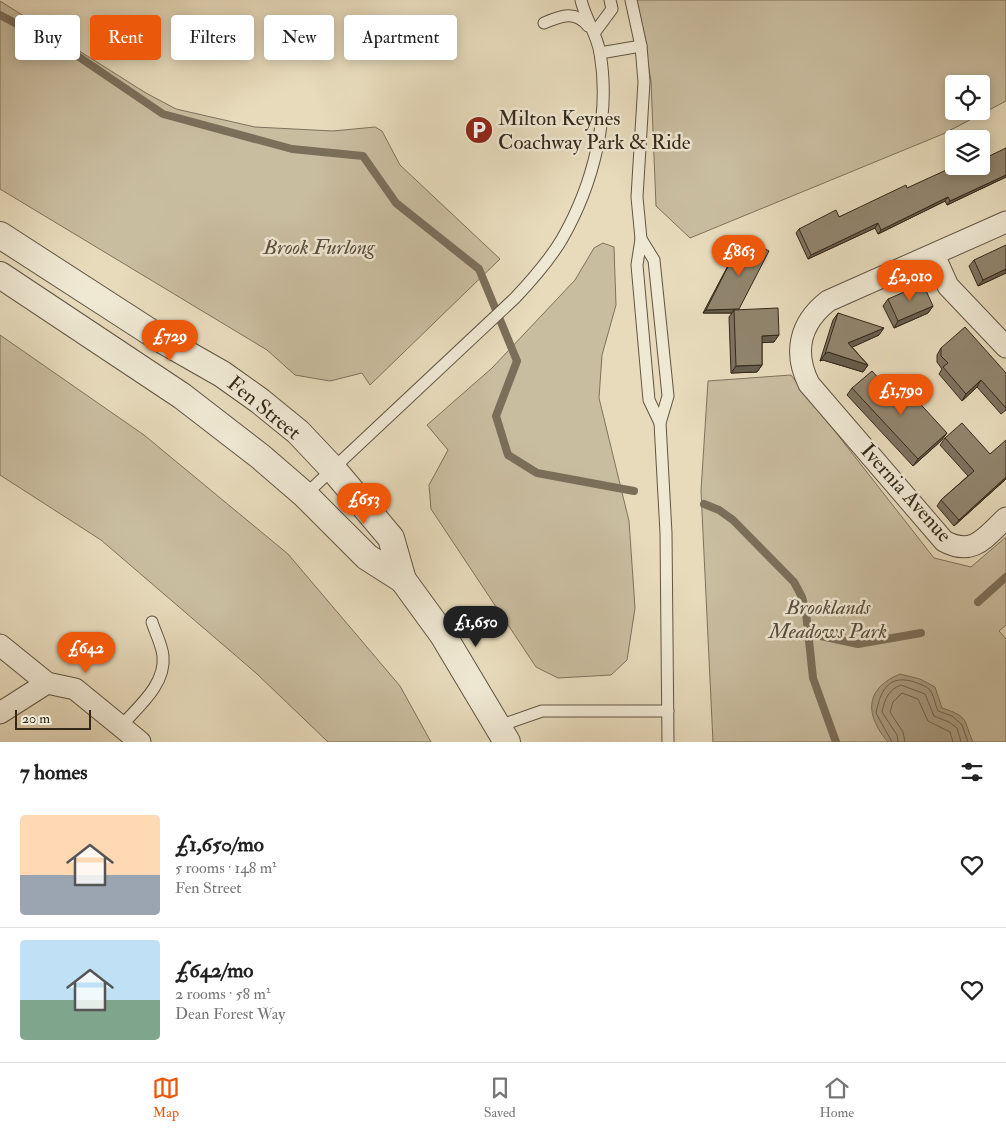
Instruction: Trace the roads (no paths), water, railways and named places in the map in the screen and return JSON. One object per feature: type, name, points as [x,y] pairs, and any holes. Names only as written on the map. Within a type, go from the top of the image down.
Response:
[{"type":"street","name":"Ivernia Avenue","points":[[1006,222],[828,301],[818,309],[803,331],[800,354],[803,372],[809,384],[944,540],[961,548],[969,548],[977,544],[1006,518]]},
{"type":"street","name":"Fen Street","points":[[0,235],[164,341],[222,374],[292,427],[334,468],[391,538],[403,580],[443,635],[503,734]]},
{"type":"street","points":[[934,255],[948,286],[1006,347]]},
{"type":"street","name":"Fen Street","points":[[0,275],[182,396],[261,457],[305,495],[367,557],[403,580]]},
{"type":"street","points":[[0,645],[47,683],[76,689],[122,725],[140,742]]},
{"type":"street","points":[[0,713],[47,683]]},
{"type":"lane","points":[[305,495],[471,340],[540,270],[561,240],[577,210],[591,171],[602,127],[604,91],[600,53],[581,0]]},
{"type":"lane","points":[[594,32],[612,9],[610,0]]},
{"type":"lane","points":[[631,0],[641,46],[644,82],[637,197],[641,239],[637,264],[649,400],[660,423]]},
{"type":"lane","points":[[544,23],[574,14],[582,18],[594,32]]},
{"type":"lane","points":[[600,53],[641,46]]},
{"type":"lane","points":[[641,239],[654,260],[668,396],[660,423],[666,533],[668,742]]},
{"type":"lane","points":[[122,725],[154,689],[161,674],[163,656],[152,622]]},
{"type":"lane","points":[[503,734],[542,711],[668,711]]},
{"type":"water","points":[[900,674],[920,679],[935,687],[942,708],[957,714],[964,720],[973,742],[888,742],[875,722],[872,704],[874,695],[880,687],[888,680]]},
{"type":"waterway","points":[[0,15],[79,57],[163,114],[292,149],[363,156],[396,203],[479,269],[517,361],[496,416],[508,455],[537,473],[634,491]]},
{"type":"waterway","points":[[704,504],[719,510],[733,520],[794,582],[802,597],[806,613],[813,678],[836,742]]},
{"type":"waterway","points":[[978,602],[1006,577]]},
{"type":"waterway","points":[[807,633],[858,644],[921,633]]},
{"type":"place","name":"Milton Keynes Coachway Park & Ride","points":[[479,130]]},
{"type":"park label","name":"Brook Furlong","points":[[319,247]]},
{"type":"park label","name":"Brooklands Meadows Park","points":[[828,619]]}]
